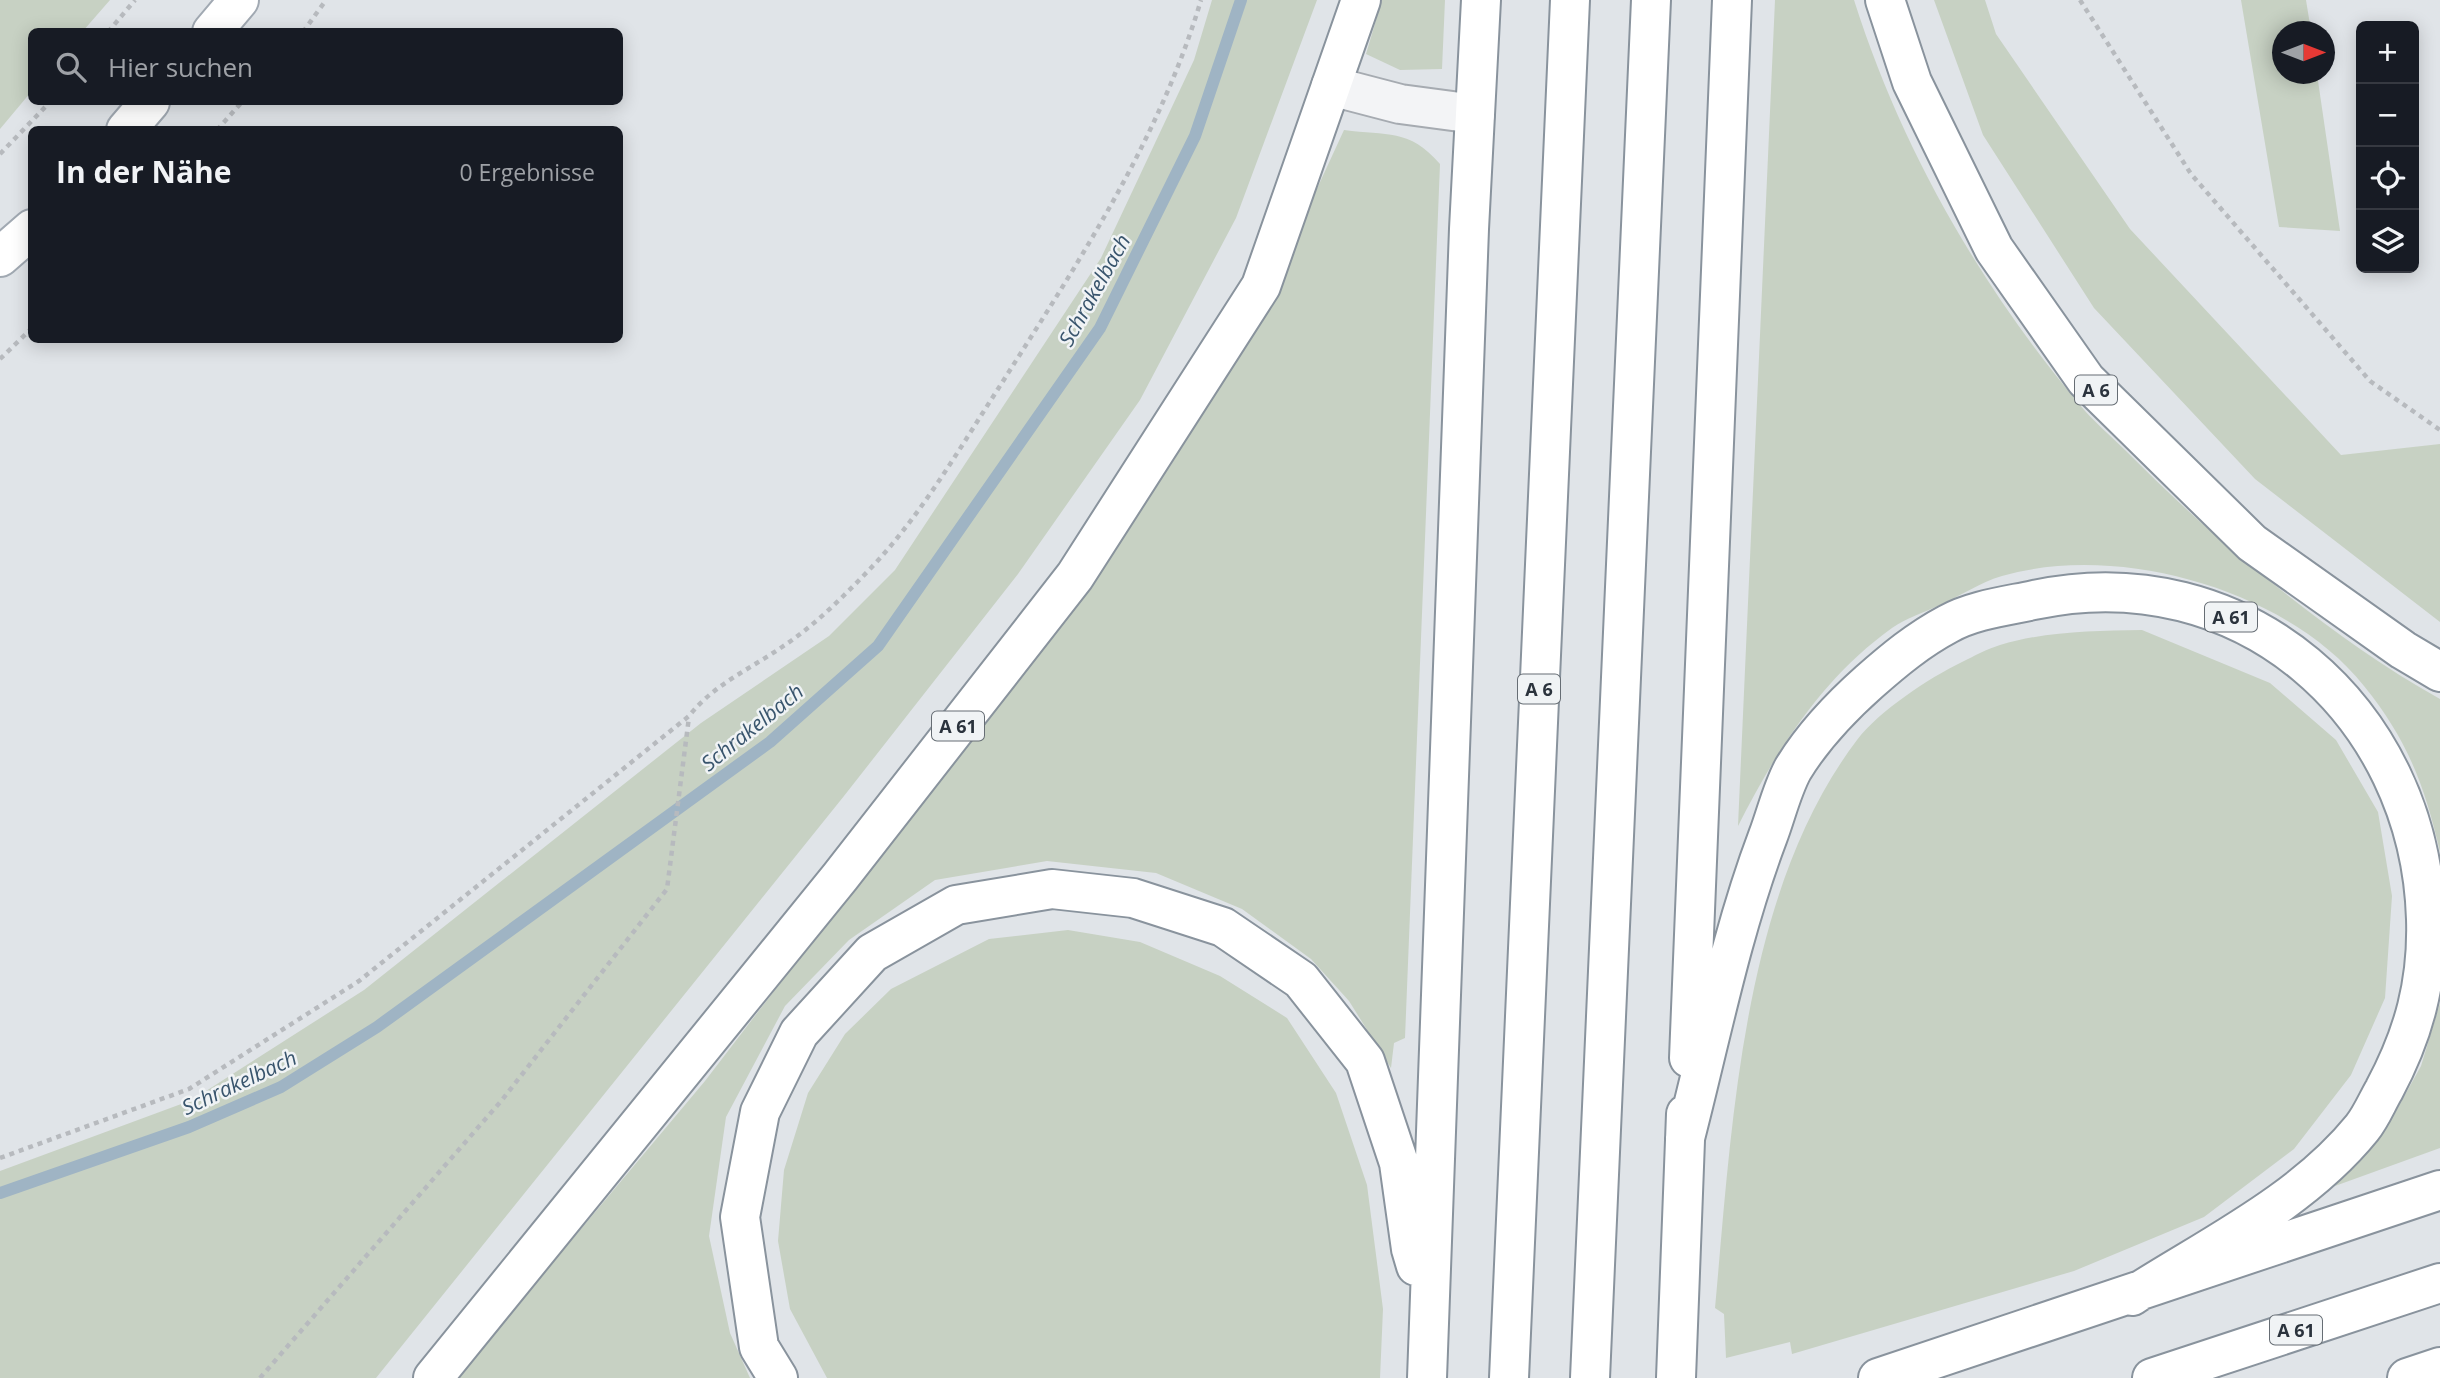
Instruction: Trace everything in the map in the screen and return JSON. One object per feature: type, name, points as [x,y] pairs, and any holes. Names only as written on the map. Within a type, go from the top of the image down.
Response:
[{"type":"main road","points":[[215,28],[239,0]]},
{"type":"main road","name":"A 61","points":[[433,1378],[840,877],[1075,576],[1261,286],[1361,0]]},
{"type":"main road","points":[[1427,1378],[1480,0]]},
{"type":"main road","name":"A 6","points":[[1509,1378],[1570,0]]},
{"type":"main road","points":[[1590,1378],[1651,0]]},
{"type":"main road","points":[[1676,1378],[1732,0]]},
{"type":"main road","name":"A 6","points":[[1885,0],[1912,82],[1994,249],[2086,380],[2252,543],[2403,650],[2440,672]]},
{"type":"main road","points":[[129,126],[147,105]]},
{"type":"main road","points":[[0,257],[28,232]]},
{"type":"main road","name":"A 61","points":[[1685,1138],[1748,888],[1793,770],[1846,702],[1908,648],[1952,621],[1993,609],[2070,592],[2148,594],[2224,614],[2291,651],[2335,689],[2372,737],[2416,834],[2425,891],[2427,961],[2419,1007],[2404,1052],[2364,1126],[2319,1174],[2272,1208],[2132,1296]]},
{"type":"main road","points":[[778,1378],[759,1347],[740,1217],[760,1112],[799,1033],[872,953],[956,905],[1052,889],[1133,898],[1223,927],[1301,980],[1365,1061],[1399,1163],[1411,1249],[1430,1308]]},
{"type":"main road","points":[[1878,1378],[2132,1296],[2440,1190]]},
{"type":"main road","name":"A 61","points":[[2152,1378],[2440,1283]]},
{"type":"main road","points":[[2407,1378],[2440,1367]]},
{"type":"lane","points":[[1331,86],[1400,104],[1475,114]]},
{"type":"path","points":[[111,28],[135,0]]},
{"type":"path","points":[[306,28],[326,0]]},
{"type":"path","points":[[0,1158],[190,1089],[359,981],[689,716],[703,697],[785,646],[835,605],[889,549],[928,495],[1075,267],[1129,170],[1184,56],[1200,0]]},
{"type":"path","points":[[2080,0],[2191,174],[2370,381],[2440,430]]},
{"type":"path","points":[[0,154],[47,105]]},
{"type":"path","points":[[221,126],[239,105]]},
{"type":"path","points":[[0,359],[28,332]]},
{"type":"path","points":[[260,1378],[502,1100],[667,889],[689,716]]},
{"type":"green space","points":[[0,0],[110,0],[86,28],[28,28],[28,96],[0,129]]},
{"type":"green space","points":[[1212,0],[1317,0],[1236,218],[1140,400],[1018,574],[844,796],[376,1378],[0,1378],[0,1171],[192,1100],[364,990],[701,723],[829,636],[895,570],[1101,258],[1194,60]]},
{"type":"green space","points":[[1382,0],[1445,0],[1442,69],[1400,70],[1366,54]]},
{"type":"green space","points":[[1775,0],[1854,0],[1895,109],[1947,213],[2009,312],[2090,417],[2182,505],[2265,577],[2362,651],[2440,699],[2440,852],[2421,784],[2403,744],[2364,686],[2331,652],[2292,624],[2247,600],[2198,582],[2148,571],[2097,565],[2048,567],[2002,576],[1978,585],[1892,628],[1844,669],[1803,718],[1768,770],[1738,826]]},
{"type":"green space","points":[[1934,0],[1985,0],[1996,34],[2130,229],[2341,455],[2440,444],[2440,622],[2255,479],[2094,308],[1983,135]]},
{"type":"green space","points":[[2241,0],[2306,0],[2309,21],[2272,21],[2272,84],[2318,84],[2340,231],[2279,227]]},
{"type":"green space","points":[[1344,130],[1407,139],[1429,152],[1440,164],[1405,1038],[1394,1043],[1391,1068],[1349,1001],[1311,959],[1242,909],[1156,873],[1047,861],[935,880],[849,940],[785,1006],[726,1117],[709,1236],[730,1333],[750,1378],[456,1378],[705,1081],[1037,648],[1171,465],[1257,319]]},
{"type":"green space","points":[[2142,630],[2270,683],[2336,740],[2378,812],[2392,896],[2385,998],[2351,1075],[2294,1149],[2204,1217],[2074,1271],[1792,1354],[1790,1342],[1726,1358],[1724,1314],[1715,1308],[1728,1163],[1749,1012],[1766,938],[1789,867],[1819,800],[1866,729],[1905,696],[1949,669],[1990,648],[2018,640],[2070,633]]},
{"type":"green space","points":[[1068,930],[1140,942],[1220,976],[1287,1018],[1336,1093],[1367,1185],[1383,1309],[1380,1378],[827,1378],[790,1309],[778,1241],[784,1170],[808,1093],[845,1034],[891,989],[989,939]]},
{"type":"green space","points":[[2440,1003],[2440,1148],[2335,1186],[2385,1131],[2421,1066]]},
{"type":"waterway","name":"Schrakelbach","points":[[0,1193],[189,1127],[281,1087],[377,1027],[770,742],[878,646],[1100,328],[1195,136],[1241,0]]}]
